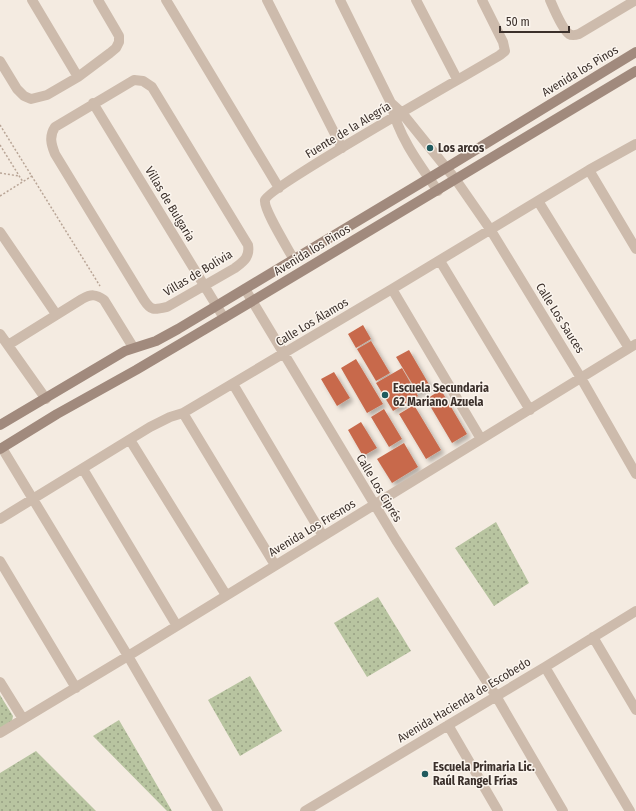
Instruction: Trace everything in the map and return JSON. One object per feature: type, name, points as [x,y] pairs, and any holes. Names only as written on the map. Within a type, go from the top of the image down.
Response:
[{"type":"street","points":[[32,0],[78,77]]},
{"type":"street","points":[[0,61],[17,89],[24,96],[31,99],[47,96],[78,77],[116,48],[119,42],[119,36],[115,28],[98,0]]},
{"type":"street","points":[[166,0],[279,188]]},
{"type":"street","points":[[267,0],[342,148]]},
{"type":"street","points":[[340,0],[398,115],[417,161],[438,191]]},
{"type":"street","points":[[416,0],[457,79]]},
{"type":"street","name":"Fuente de la Alegría","points":[[294,260],[265,206],[267,197],[342,148],[505,51],[504,42],[482,0]]},
{"type":"street","points":[[550,0],[563,27],[569,34],[572,35],[579,34],[622,4],[636,0]]},
{"type":"street","name":"Avenida los Pinos","points":[[0,426],[125,351],[133,347],[156,341],[245,290],[636,52]]},
{"type":"street","name":"Avenida los Pinos","points":[[1,448],[253,301],[636,71]]},
{"type":"street","name":"Villas de Bolivia","points":[[134,80],[143,81],[152,87],[248,245],[248,257],[244,261],[204,286],[166,307],[157,310],[148,306],[55,154],[51,138],[55,126],[134,80]]},
{"type":"street","points":[[574,90],[582,103]]},
{"type":"street","name":"Villas de Bulgaria","points":[[94,103],[224,318]]},
{"type":"street","name":"Calle Los Sauces","points":[[398,115],[456,180],[490,229],[581,378],[636,474]]},
{"type":"street","name":"Calle Los Álamos","points":[[0,519],[157,423],[170,416],[183,413],[233,384],[440,261],[490,229],[589,170],[636,144]]},
{"type":"street","points":[[589,170],[636,249]]},
{"type":"street","points":[[538,201],[632,346]]},
{"type":"street","points":[[0,232],[56,314]]},
{"type":"street","points":[[440,261],[530,410]]},
{"type":"street","points":[[392,289],[482,439]]},
{"type":"street","name":"Calle Los Ciprés","points":[[245,290],[253,301],[374,505],[496,696],[563,811]]},
{"type":"street","points":[[8,345],[56,314],[88,296],[93,295],[104,300],[133,347]]},
{"type":"street","points":[[0,334],[57,414]]},
{"type":"street","name":"Avenida Los Fresnos","points":[[0,733],[530,410],[632,346]]},
{"type":"street","points":[[233,384],[323,536]]},
{"type":"street","points":[[183,413],[275,566]]},
{"type":"street","points":[[130,440],[226,595]]},
{"type":"street","points":[[1,448],[128,656],[218,811]]},
{"type":"street","points":[[83,469],[177,626]]},
{"type":"street","points":[[0,561],[76,688]]},
{"type":"street","name":"Avenida Hacienda de Escobedo","points":[[309,810],[636,611]]},
{"type":"street","points":[[593,637],[636,710]]},
{"type":"street","points":[[545,667],[630,811]]},
{"type":"street","points":[[0,682],[22,719]]},
{"type":"street","points":[[448,725],[498,811]]},
{"type":"path","points":[[0,125],[98,282],[100,290],[98,296]]},
{"type":"path","points":[[0,145],[23,182]]},
{"type":"path","points":[[0,173],[19,176]]},
{"type":"path","points":[[0,196],[32,176]]},
{"type":"green space","points":[[496,522],[529,583],[494,606],[455,548]]},
{"type":"green space","points":[[378,597],[411,651],[367,677],[334,623]]},
{"type":"green space","points":[[250,676],[282,731],[240,756],[208,700]]},
{"type":"green space","points":[[0,695],[13,716],[12,721],[0,728]]},
{"type":"green space","points":[[119,720],[172,811],[167,811],[93,736]]},
{"type":"green space","points":[[36,751],[96,811],[0,811],[0,773]]},
{"type":"building","points":[[363,325],[371,339],[356,348],[348,334]]},
{"type":"building","points":[[371,341],[390,373],[376,381],[357,349]]},
{"type":"building","points":[[409,350],[430,386],[418,393],[396,357]]},
{"type":"building","points":[[356,359],[383,404],[367,413],[341,368]]},
{"type":"building","points":[[402,368],[418,396],[393,411],[376,383]]},
{"type":"building","points":[[334,372],[350,398],[337,406],[321,379]]},
{"type":"building","points":[[441,390],[467,434],[452,443],[426,399]]},
{"type":"building","points":[[414,405],[441,450],[426,459],[399,414]]},
{"type":"building","points":[[384,409],[402,439],[389,447],[371,417]]},
{"type":"building","points":[[361,422],[377,448],[363,456],[348,430]]},
{"type":"building","points":[[404,443],[418,467],[392,483],[377,459]]},
{"type":"place","name":"Los arcos","points":[[430,148]]},
{"type":"place","name":"Escuela Secundaria 62 Mariano Azuela","points":[[385,395]]},
{"type":"place","name":"Escuela Primaria Lic. Raúl Rangel Frías","points":[[425,774]]}]
